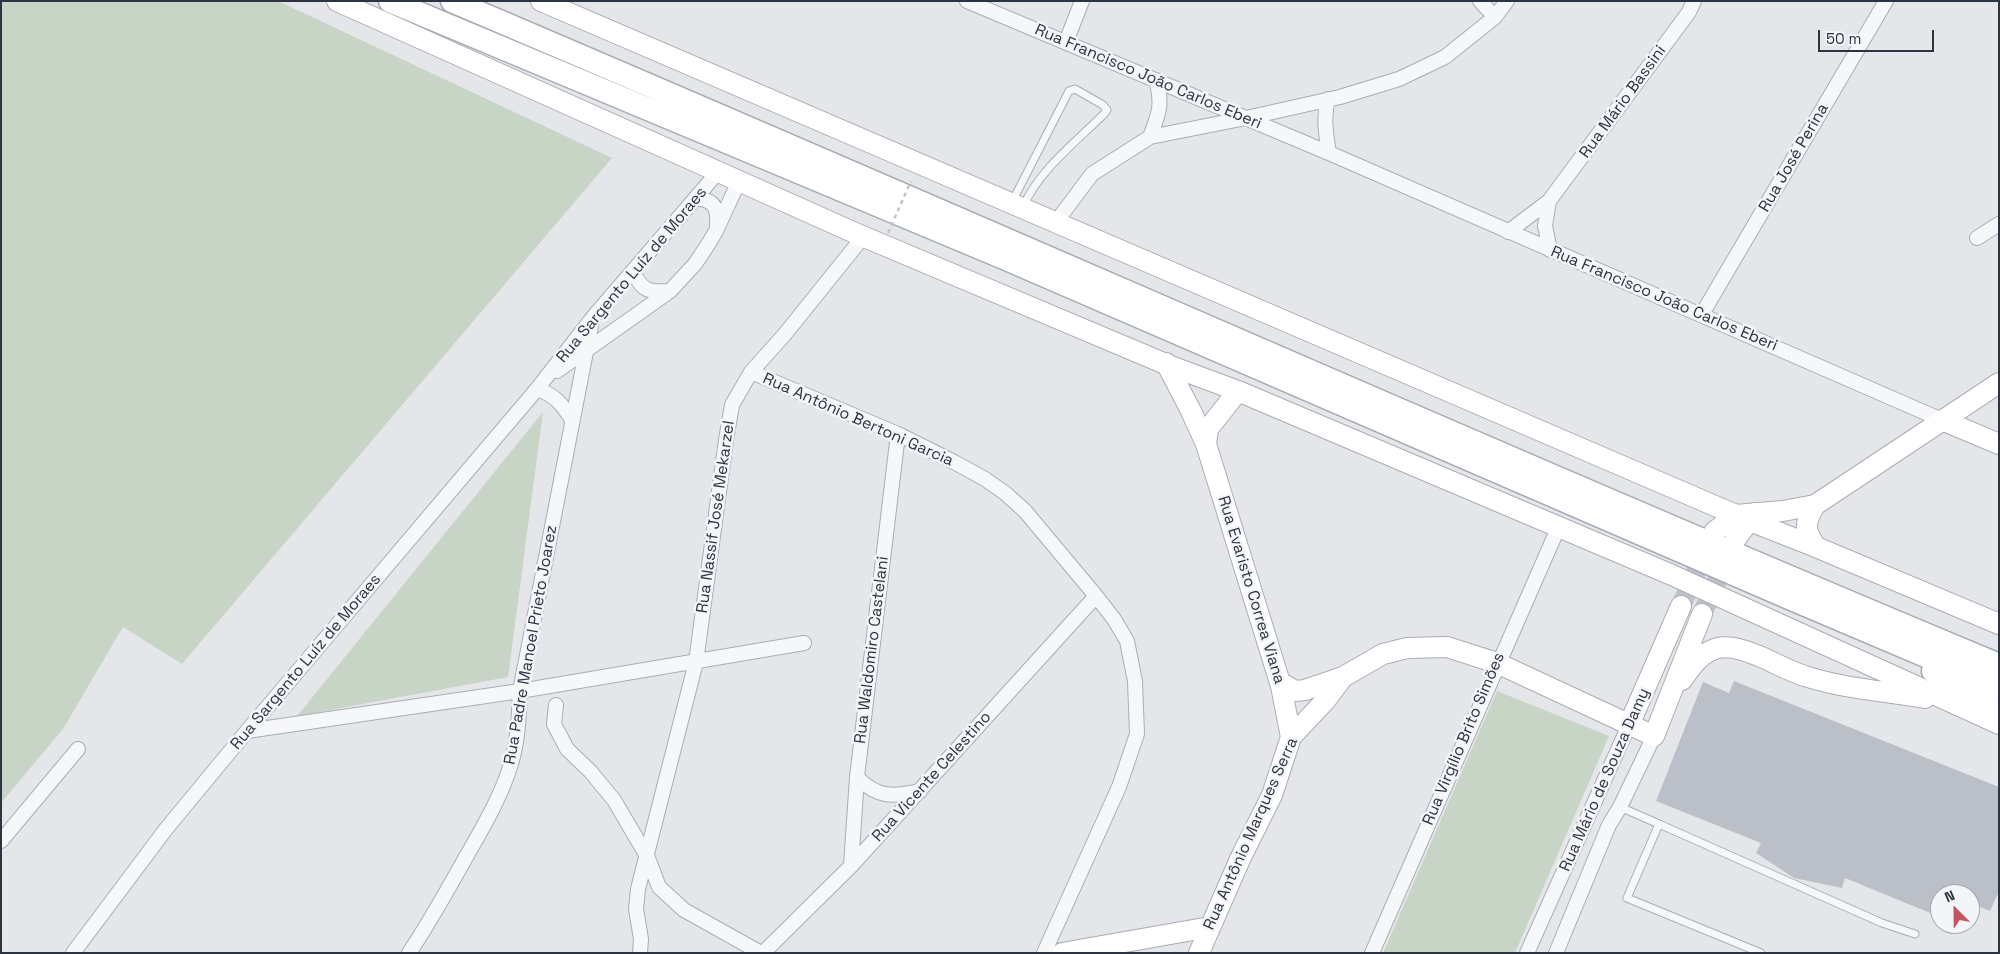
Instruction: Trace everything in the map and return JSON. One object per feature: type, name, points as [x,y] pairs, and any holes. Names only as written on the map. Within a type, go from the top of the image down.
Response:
[{"type":"main road","points":[[336,1],[863,237],[1238,391],[1672,574],[1999,724]]},
{"type":"main road","points":[[390,1],[1013,261],[1789,598],[1999,687]]},
{"type":"main road","points":[[452,1],[788,144],[1729,552],[1999,665]]},
{"type":"main road","points":[[541,1],[852,136],[1999,624]]},
{"type":"main road","name":"Rua Evaristo Correa Viana","points":[[1166,363],[1206,444],[1280,682],[1291,737]]},
{"type":"main road","points":[[1714,532],[1747,516],[1815,505],[1999,384]]},
{"type":"main road","points":[[1206,444],[1208,429],[1238,391]]},
{"type":"main road","name":"Rua Francisco João Carlos Eberi","points":[[1942,420],[1999,444]]},
{"type":"main road","points":[[1815,505],[1808,516],[1806,524],[1807,533],[1816,547]]},
{"type":"main road","points":[[1735,540],[1747,516]]},
{"type":"main road","points":[[1789,598],[1937,674],[1993,708],[1999,715]]},
{"type":"main road","name":"Rua Mário de Souza Damy","points":[[1629,725],[1681,606]]},
{"type":"main road","name":"Rua Mário de Souza Damy","points":[[1654,736],[1702,614]]},
{"type":"main road","name":"Rua Antônio Marques Serra","points":[[1199,953],[1241,857],[1272,795],[1291,737],[1325,701],[1343,678],[1383,654],[1428,646],[1447,647],[1497,664],[1654,736]]},
{"type":"main road","points":[[1662,714],[1695,661],[1718,648],[1733,648],[1758,656],[1810,678],[1932,700],[1962,709],[1999,724]]},
{"type":"main road","points":[[1280,682],[1295,690],[1305,690],[1343,678]]},
{"type":"main road","points":[[1062,953],[1210,927]]},
{"type":"street","name":"Rua Francisco João Carlos Eberi","points":[[967,1],[1329,153],[1942,420]]},
{"type":"street","points":[[1066,42],[1082,1]]},
{"type":"street","points":[[1480,1],[1495,17]]},
{"type":"street","points":[[1056,222],[1092,174],[1150,137],[1328,99],[1399,79],[1445,57],[1495,17],[1507,1]]},
{"type":"street","name":"Rua Mário Bassini","points":[[1508,232],[1550,201],[1683,19],[1694,1]]},
{"type":"street","name":"Rua José Perina","points":[[1702,314],[1886,1]]},
{"type":"street","points":[[1150,137],[1161,98],[1156,80]]},
{"type":"street","points":[[1328,99],[1324,120],[1329,153]]},
{"type":"street","name":"Rua Sargento Luíz de Moraes","points":[[73,953],[166,829],[537,389],[594,316],[718,172]]},
{"type":"street","name":"Rua Sargento Luíz de Moraes","points":[[547,377],[670,291],[695,264],[716,231],[739,181]]},
{"type":"street","points":[[697,198],[706,199],[716,208],[718,214],[716,231]]},
{"type":"street","name":"Rua Mário Bassini","points":[[1550,201],[1545,226],[1550,250]]},
{"type":"street","points":[[1977,238],[1999,224]]},
{"type":"street","name":"Rua Nassif José Mekarzel","points":[[640,953],[641,939],[636,910],[638,890],[648,858],[696,662],[732,406],[751,372],[785,334],[863,237]]},
{"type":"street","points":[[633,272],[638,282],[646,290],[654,292],[670,291]]},
{"type":"street","name":"Rua Padre Manoel Prieto Joarez","points":[[409,953],[428,924],[498,798],[511,763],[517,732],[520,692],[572,420],[594,316]]},
{"type":"street","name":"Rua Antônio Bertoni Garcia","points":[[751,372],[898,434],[985,479],[1005,493],[1025,511],[1096,596],[1114,619],[1126,641],[1134,681],[1137,734],[1119,787],[1044,953]]},
{"type":"street","points":[[537,389],[553,396],[560,402],[572,420]]},
{"type":"street","name":"Rua Waldomiro Castelani","points":[[851,866],[857,777],[898,434]]},
{"type":"street","name":"Rua Virgílio Brito Simões","points":[[1372,953],[1558,526]]},
{"type":"street","name":"Rua Vicente Celestino","points":[[762,953],[851,866],[1096,596]]},
{"type":"street","points":[[247,731],[520,692],[804,643]]},
{"type":"street","points":[[556,705],[554,724],[567,749],[590,771],[614,800],[648,858],[659,887],[684,910],[762,953]]},
{"type":"street","name":"Rua Mário de Souza Damy","points":[[1527,953],[1629,725]]},
{"type":"street","name":"Rua Mário de Souza Damy","points":[[1556,953],[1609,825],[1620,807],[1654,736]]},
{"type":"street","points":[[1,841],[78,749]]},
{"type":"street","points":[[857,777],[866,787],[889,795],[901,795],[920,791]]},
{"type":"street","points":[[1585,826],[1620,807]]},
{"type":"lane","points":[[1075,89],[1103,105],[1106,110],[1105,113],[1049,169],[1017,205],[1069,91],[1075,89]]},
{"type":"lane","points":[[1620,807],[1882,923],[1914,934]]},
{"type":"lane","points":[[1659,824],[1627,898],[1761,953]]},
{"type":"path","points":[[888,233],[911,181]]},
{"type":"green space","points":[[1,1],[278,1],[612,158],[182,664],[123,627],[63,729],[1,803]]},
{"type":"green space","points":[[543,412],[508,677],[298,716],[298,715]]},
{"type":"green space","points":[[1497,691],[1609,736],[1515,953],[1383,953]]},
{"type":"building","points":[[1734,681],[1999,787],[1999,891],[1990,911],[1980,907],[1980,884],[1930,884],[1930,913],[1845,878],[1842,888],[1794,878],[1756,853],[1761,843],[1656,801],[1703,682],[1729,693]]},
{"type":"tunnel","points":[[1681,606],[1708,545]]},
{"type":"tunnel","points":[[1702,614],[1729,554]]}]
